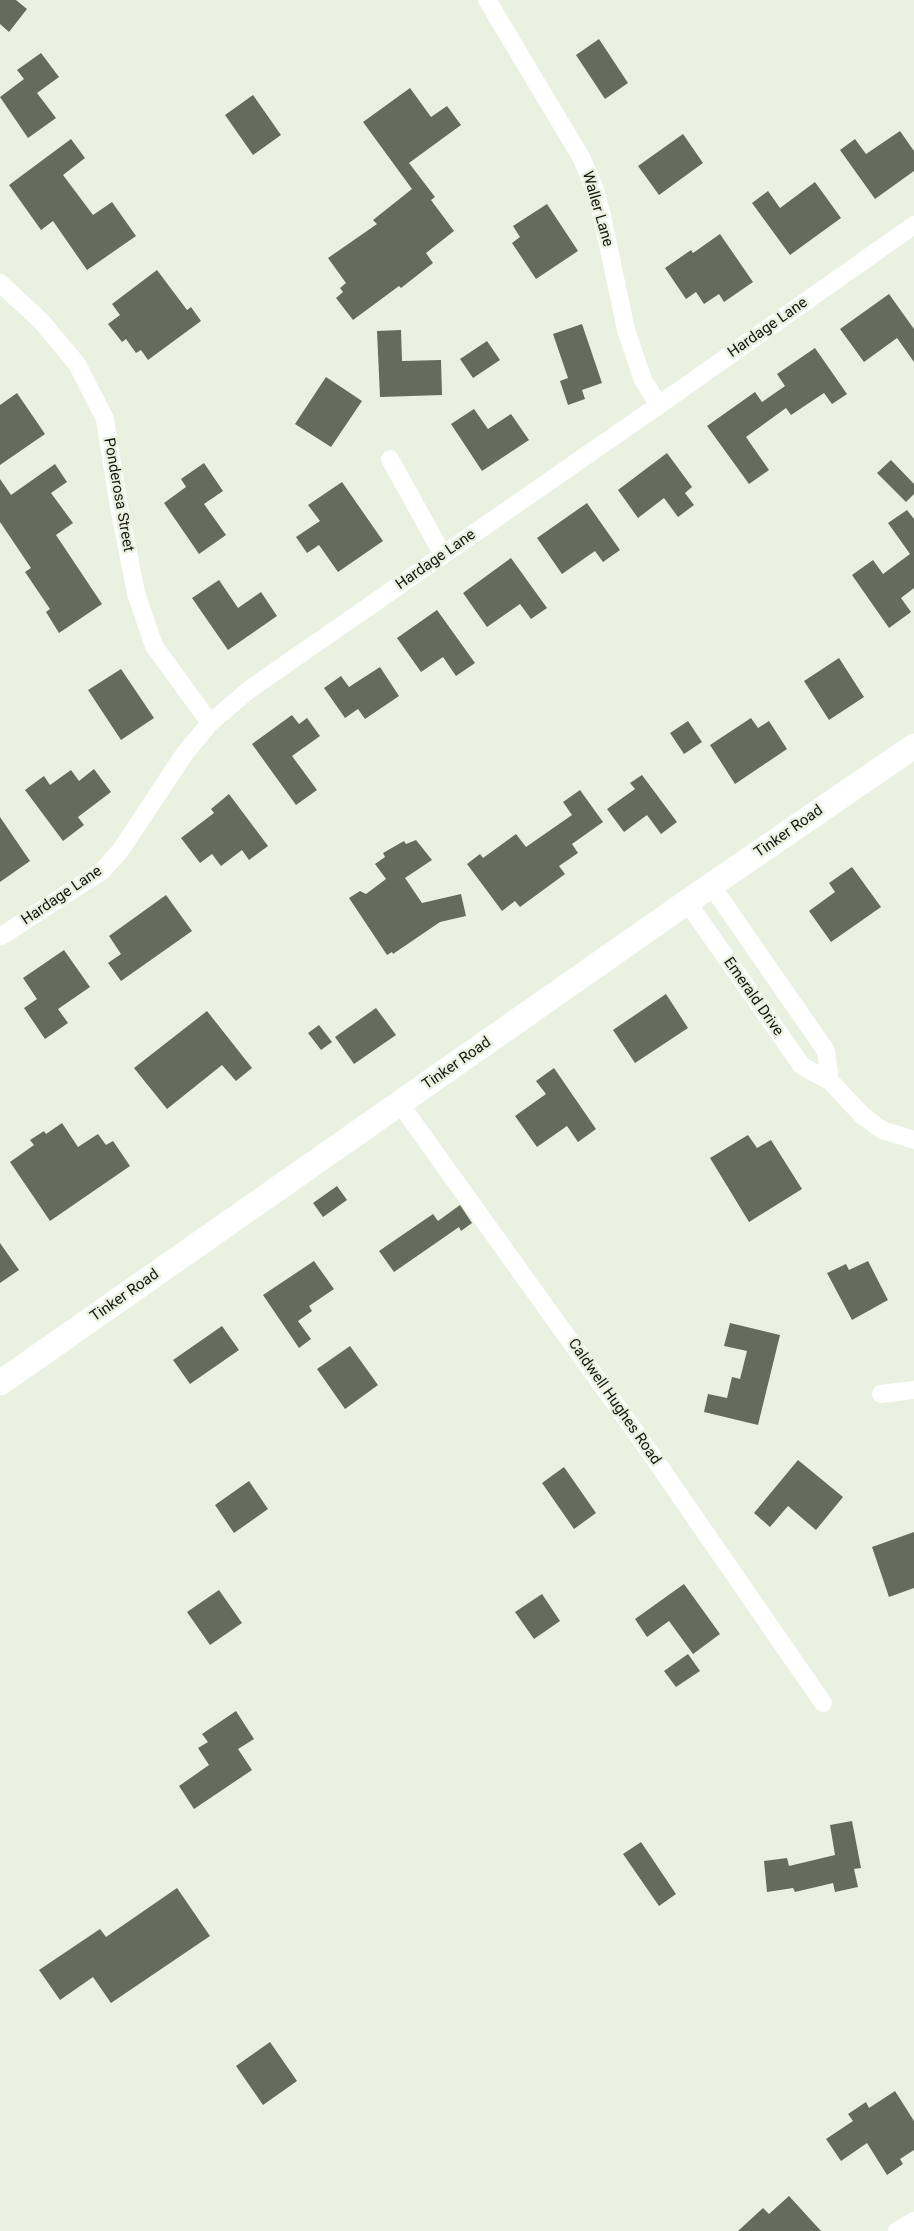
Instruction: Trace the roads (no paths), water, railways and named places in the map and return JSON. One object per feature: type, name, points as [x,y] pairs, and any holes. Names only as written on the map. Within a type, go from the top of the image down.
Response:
[{"type":"main road","name":"Tinker Road","points":[[0,1384],[711,885],[914,746]]},
{"type":"street","name":"Waller Lane","points":[[487,0],[581,157],[594,187],[626,330],[644,380],[659,405]]},
{"type":"street","name":"Hardage Lane","points":[[0,937],[102,871],[120,851],[185,753],[210,723],[250,688],[659,405],[914,225]]},
{"type":"street","name":"Ponderosa Street","points":[[0,282],[41,321],[77,364],[105,419],[118,501],[136,593],[154,646],[210,723]]},
{"type":"street","points":[[390,459],[443,555]]},
{"type":"street","name":"Emerald Drive","points":[[711,885],[826,1051],[830,1081]]},
{"type":"street","name":"Emerald Drive","points":[[687,902],[802,1066],[830,1081],[862,1115],[882,1130],[914,1140]]},
{"type":"street","name":"Caldwell Hughes Road","points":[[400,1104],[642,1441],[823,1703]]},
{"type":"street","points":[[881,1394],[914,1390]]},
{"type":"street","points":[[896,2231],[914,2222]]}]
